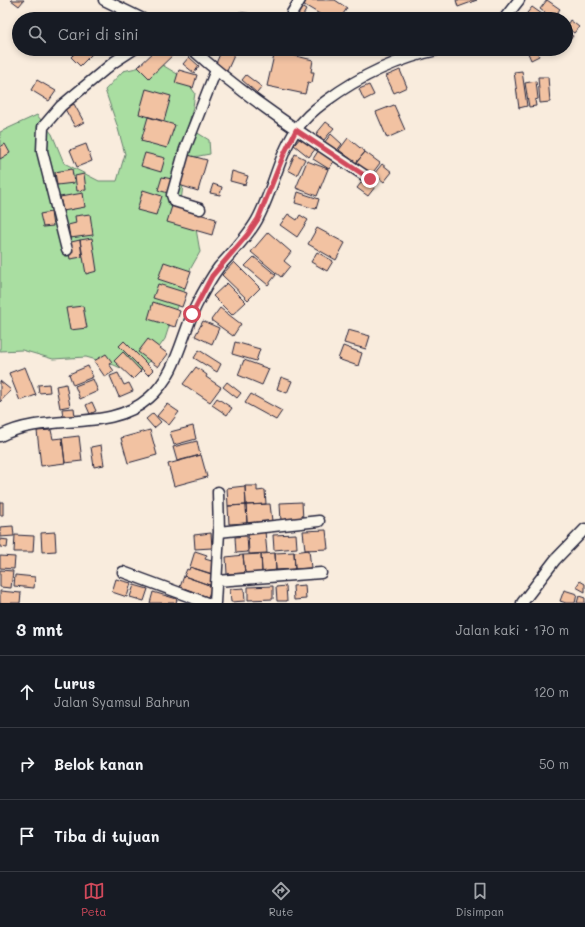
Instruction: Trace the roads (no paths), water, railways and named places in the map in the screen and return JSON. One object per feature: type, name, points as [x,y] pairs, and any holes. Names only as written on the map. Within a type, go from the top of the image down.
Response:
[{"type":"street","points":[[104,0],[129,12]]},
{"type":"street","points":[[293,12],[300,0]]},
{"type":"street","points":[[510,12],[519,0]]},
{"type":"street","points":[[67,250],[42,151],[43,127],[61,106],[123,56]]},
{"type":"street","points":[[200,56],[216,70],[296,130],[370,179]]},
{"type":"street","points":[[0,436],[17,429],[36,424],[118,416],[135,408],[150,398],[173,367],[192,314],[212,276],[248,234],[258,219],[284,154],[296,130],[318,108],[339,92],[368,74],[414,56]]},
{"type":"street","points":[[200,209],[174,201],[172,195],[185,149],[216,70]]},
{"type":"street","points":[[215,603],[219,532],[218,492]]},
{"type":"street","points":[[219,532],[319,520]]},
{"type":"street","points":[[522,603],[556,560],[585,529]]},
{"type":"street","points":[[122,572],[207,603]]},
{"type":"street","points":[[217,581],[321,573]]}]
